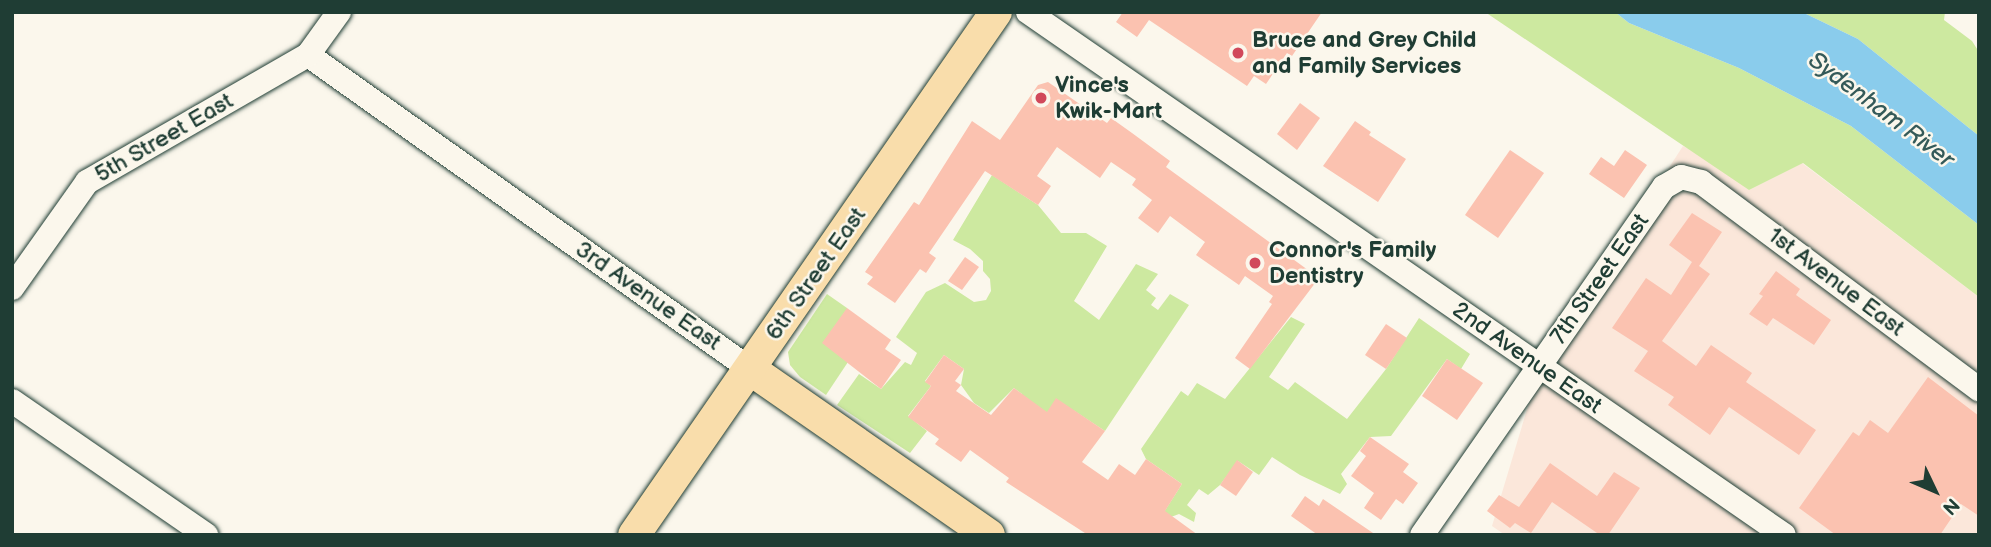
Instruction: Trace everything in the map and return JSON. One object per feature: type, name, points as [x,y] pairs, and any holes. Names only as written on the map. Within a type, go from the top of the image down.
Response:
[{"type":"main road","name":"6th Street East","points":[[634,535],[996,12]]},
{"type":"main road","name":"3rd Avenue East","points":[[750,369],[989,535]]},
{"type":"street","name":"5th Street East","points":[[12,288],[87,182],[308,55],[338,12]]},
{"type":"street","name":"2nd Avenue East","points":[[1028,12],[1784,535]]},
{"type":"street","name":"3rd Avenue East","points":[[308,55],[750,369]]},
{"type":"street","name":"7th Street East","points":[[1422,535],[1664,187],[1681,177],[1692,178]]},
{"type":"street","name":"1st Avenue East","points":[[1692,178],[1701,182],[1979,389]]},
{"type":"street","points":[[12,401],[206,535]]},
{"type":"shaded area","points":[[1683,146],[1713,162],[1749,190],[1802,163],[1979,297],[1979,535],[1505,535],[1492,526],[1540,366]]},
{"type":"green space","points":[[1485,12],[1615,12],[1629,23],[1739,68],[1851,126],[1979,225],[1979,297],[1803,163],[1749,190]]},
{"type":"green space","points":[[1802,12],[1945,12],[1944,20],[1972,41],[1979,52],[1979,136],[1858,39]]},
{"type":"green space","points":[[992,175],[1038,205],[1061,233],[1086,233],[1107,246],[1074,301],[1099,320],[1136,264],[1158,274],[1146,290],[1156,298],[1151,305],[1158,310],[1170,294],[1189,305],[1105,431],[1073,410],[1044,416],[1020,398],[1022,394],[1014,388],[989,413],[974,403],[961,385],[964,369],[944,355],[925,381],[931,386],[908,416],[927,431],[910,453],[837,405],[859,374],[881,389],[905,362],[911,365],[917,353],[896,337],[926,292],[945,283],[974,302],[986,300],[991,291],[990,279],[983,271],[983,261],[970,249],[953,240]]},
{"type":"green space","points":[[827,294],[847,308],[848,362],[826,395],[800,377],[790,365],[788,352]]},
{"type":"green space","points":[[1291,317],[1305,324],[1269,377],[1288,390],[1295,382],[1347,419],[1386,369],[1419,318],[1470,354],[1461,369],[1447,359],[1391,436],[1370,437],[1341,474],[1347,484],[1340,494],[1300,475],[1272,457],[1259,475],[1238,461],[1220,485],[1208,495],[1199,489],[1187,505],[1196,513],[1194,522],[1179,514],[1171,517],[1164,512],[1182,484],[1146,459],[1141,449],[1181,391],[1188,396],[1197,383],[1225,399]]},
{"type":"water","name":"Sydenham River","points":[[1615,12],[1802,12],[1858,39],[1979,136],[1979,225],[1851,126],[1739,68],[1629,23]]},
{"type":"building","name":"Bruce and Grey Child and Family Services","points":[[1123,12],[1322,12],[1292,56],[1287,53],[1266,84],[1254,76],[1247,86],[1149,20],[1137,37],[1116,22]]},
{"type":"building","points":[[1048,82],[1107,123],[1111,118],[1132,133],[1170,161],[1166,167],[1319,278],[1250,369],[1235,358],[1272,304],[1269,302],[1273,296],[1245,276],[1239,285],[1196,255],[1205,242],[1170,216],[1158,233],[1138,218],[1152,200],[1132,185],[1136,179],[1111,162],[1100,178],[1057,147],[1037,176],[1051,186],[1038,205],[985,171],[929,253],[936,258],[926,273],[920,269],[895,303],[867,284],[873,277],[865,272],[914,202],[919,205],[972,121],[1000,140],[1038,85]]},
{"type":"building","points":[[1300,103],[1320,118],[1297,150],[1277,134]]},
{"type":"building","points":[[1355,121],[1371,132],[1369,135],[1406,159],[1378,202],[1323,166]]},
{"type":"building","points":[[1510,150],[1544,173],[1498,238],[1465,215]]},
{"type":"building","points":[[1625,150],[1647,165],[1624,198],[1589,174],[1601,157],[1614,166]]},
{"type":"building","points":[[1692,213],[1722,232],[1699,266],[1710,274],[1662,341],[1696,366],[1711,345],[1752,373],[1746,382],[1816,430],[1799,455],[1729,407],[1710,435],[1668,405],[1674,397],[1634,371],[1648,351],[1612,328],[1646,278],[1671,295],[1692,262],[1669,245]]},
{"type":"building","points":[[965,257],[979,267],[962,290],[948,281]]},
{"type":"building","points":[[1776,271],[1800,289],[1796,295],[1831,320],[1814,345],[1773,318],[1767,326],[1749,314],[1763,296],[1759,294]]},
{"type":"building","points":[[847,308],[891,340],[885,349],[901,360],[881,389],[822,343]]},
{"type":"building","points":[[1386,324],[1407,338],[1386,369],[1365,355]]},
{"type":"building","points":[[944,355],[964,369],[955,381],[961,385],[956,391],[991,415],[1014,388],[1047,412],[1056,398],[1105,431],[1082,462],[1108,480],[1119,464],[1135,475],[1146,459],[1182,484],[1165,511],[1198,535],[1088,535],[1006,482],[1009,478],[970,450],[961,462],[935,444],[939,439],[908,417],[931,386],[925,382]]},
{"type":"building","points":[[1447,359],[1483,383],[1457,420],[1422,396]]},
{"type":"building","points":[[1928,377],[1979,416],[1979,516],[1961,504],[1940,535],[1836,535],[1799,508],[1853,432],[1859,436],[1870,420],[1888,433]]},
{"type":"building","points":[[1370,437],[1409,464],[1403,472],[1418,483],[1403,504],[1396,499],[1381,520],[1364,508],[1374,493],[1351,476],[1366,456],[1360,451]]},
{"type":"building","points":[[1237,460],[1253,472],[1236,496],[1220,485]]},
{"type":"building","points":[[1550,463],[1597,496],[1614,472],[1640,488],[1608,535],[1600,535],[1552,502],[1531,533],[1515,523],[1510,528],[1487,511],[1499,495],[1519,507]]},
{"type":"building","points":[[1305,496],[1319,506],[1323,499],[1376,535],[1318,535],[1291,516]]},
{"type":"place","name":"Bruce and Grey Child and Family Services","points":[[1238,53]]},
{"type":"place","name":"Vince's Kwik-Mart","points":[[1041,98]]},
{"type":"place","name":"Connor's Family Dentistry","points":[[1255,263]]}]
